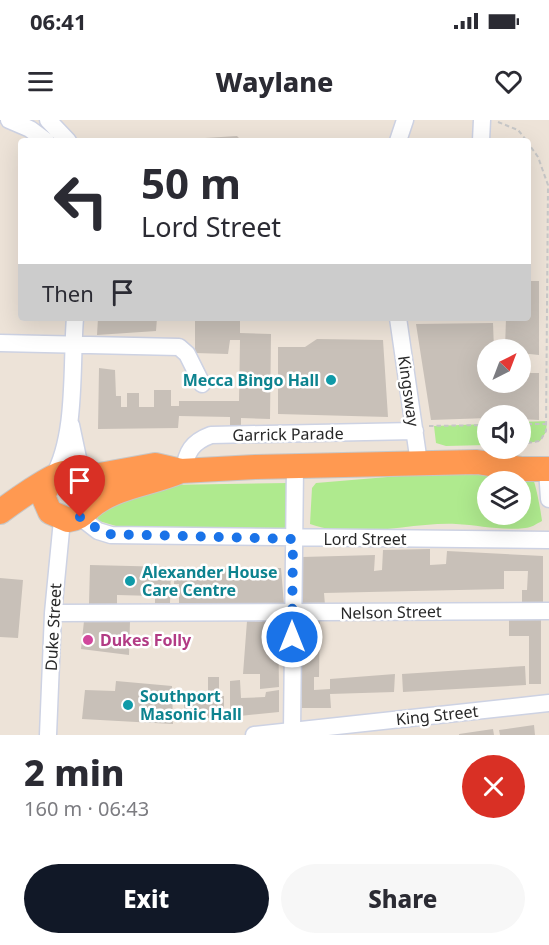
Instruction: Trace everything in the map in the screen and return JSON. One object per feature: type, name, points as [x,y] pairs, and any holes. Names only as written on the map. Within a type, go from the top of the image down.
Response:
[{"type":"highway","points":[[0,512],[52,478],[70,472],[82,477],[155,465],[183,471],[477,462],[522,469],[548,464]]},
{"type":"highway","points":[[0,522],[26,514],[70,516],[110,494],[157,482],[183,471]]},
{"type":"highway","points":[[70,516],[91,492],[82,477]]},
{"type":"highway","points":[[52,478],[44,496],[47,508],[70,516]]},
{"type":"street","points":[[9,120],[30,129],[42,138]]},
{"type":"street","points":[[48,120],[65,138]]},
{"type":"street","points":[[391,120],[396,138]]},
{"type":"street","points":[[398,138],[405,120]]},
{"type":"street","points":[[481,138],[482,120]]},
{"type":"street","points":[[52,478],[61,459],[69,412],[75,321]]},
{"type":"street","name":"Kingsway","points":[[399,321],[421,433],[419,463]]},
{"type":"street","points":[[0,344],[179,347],[187,354],[202,384]]},
{"type":"street","points":[[69,412],[82,477]]},
{"type":"street","name":"Garrick Parade","points":[[183,471],[189,450],[202,438],[211,435],[421,433]]},
{"type":"street","points":[[548,464],[549,499]]},
{"type":"street","points":[[292,731],[294,466]]},
{"type":"street","name":"Lord Street","points":[[70,516],[105,534],[293,539],[549,540]]},
{"type":"street","name":"Duke Street","points":[[48,735],[53,613],[70,516]]},
{"type":"street","name":"Nelson Street","points":[[53,613],[549,610]]},
{"type":"street","name":"King Street","points":[[254,735],[549,703]]},
{"type":"path","points":[[494,120],[509,125],[523,138]]},
{"type":"path","points":[[531,147],[538,157],[548,185],[546,424],[544,438],[531,442]]},
{"type":"path","points":[[531,424],[546,424]]},
{"type":"path","points":[[421,433],[426,426],[477,425]]},
{"type":"green space","points":[[547,421],[546,432],[540,441],[531,442],[531,422]]},
{"type":"green space","points":[[477,424],[477,445],[446,446],[436,443],[434,426]]},
{"type":"green space","points":[[447,472],[477,472],[477,525],[531,525],[531,479],[533,479],[542,521],[529,527],[516,529],[438,524],[364,531],[328,529],[310,524],[312,488],[316,483]]},
{"type":"green space","points":[[288,483],[287,531],[116,526],[99,521],[95,515],[98,509],[166,485]]},
{"type":"building","points":[[237,136],[239,138],[205,138]]},
{"type":"building","points":[[531,281],[539,281],[539,355],[531,354],[531,339],[505,339],[506,321],[531,321]]},
{"type":"building","points":[[98,321],[157,321],[156,331],[97,335]]},
{"type":"building","points":[[195,321],[240,321],[240,333],[271,334],[270,419],[241,418],[241,429],[230,429],[230,417],[179,416],[178,428],[98,429],[99,368],[115,370],[116,396],[121,396],[121,407],[127,407],[127,393],[139,393],[139,407],[154,407],[154,390],[171,390],[171,406],[179,406],[179,401],[239,401],[240,340],[230,340],[228,354],[195,353]]},
{"type":"building","points":[[493,323],[494,339],[477,339],[477,393],[531,393],[531,373],[539,373],[539,420],[531,420],[531,405],[477,405],[477,418],[431,420],[416,324]]},
{"type":"building","name":"Mecca Bingo Hall","points":[[317,339],[383,340],[388,417],[278,414],[278,347],[305,347]]},
{"type":"building","points":[[430,549],[430,565],[446,564],[447,551],[543,556],[543,604],[522,604],[522,590],[527,590],[528,571],[504,571],[504,589],[324,593],[325,605],[302,605],[302,557],[375,555],[374,571],[382,570],[383,550]]},
{"type":"building","name":"Alexander House Care Centre","points":[[90,565],[171,567],[170,603],[155,603],[155,596],[117,595],[117,605],[89,604]]},
{"type":"building","points":[[175,568],[281,568],[284,605],[179,605],[179,584],[174,584]]},
{"type":"building","points":[[0,578],[23,580],[18,638],[0,637]]},
{"type":"building","points":[[261,616],[278,617],[279,687],[260,689],[260,674],[243,674],[247,621],[262,622]]},
{"type":"building","points":[[320,617],[319,677],[314,677],[314,690],[330,689],[330,679],[395,674],[394,692],[330,694],[331,708],[302,708],[301,618]]},
{"type":"building","points":[[509,617],[541,617],[541,684],[529,684],[529,636],[509,636]]},
{"type":"building","points":[[84,621],[130,621],[129,655],[81,649]]},
{"type":"building","points":[[525,666],[526,685],[403,692],[402,674]]},
{"type":"building","points":[[208,677],[219,677],[219,696],[224,696],[224,716],[185,721],[184,703],[208,701]]},
{"type":"building","points":[[240,680],[241,698],[265,697],[266,692],[279,690],[279,712],[230,717],[230,681]]},
{"type":"building","name":"Southport Masonic Hall","points":[[116,681],[172,686],[173,724],[82,719],[85,690],[115,691]]},
{"type":"building","points":[[534,725],[535,735],[500,735],[499,730]]},
{"type":"building","points":[[493,729],[494,735],[459,735],[459,734]]},
{"type":"place","name":"Mecca Bingo Hall","points":[[331,380]]},
{"type":"place","name":"Alexander House Care Centre","points":[[130,581]]},
{"type":"place","name":"Dukes Folly","points":[[88,640]]},
{"type":"place","name":"Southport Masonic Hall","points":[[128,705]]},
{"type":"route","points":[[80,517],[105,534],[293,539],[292,637]]}]
